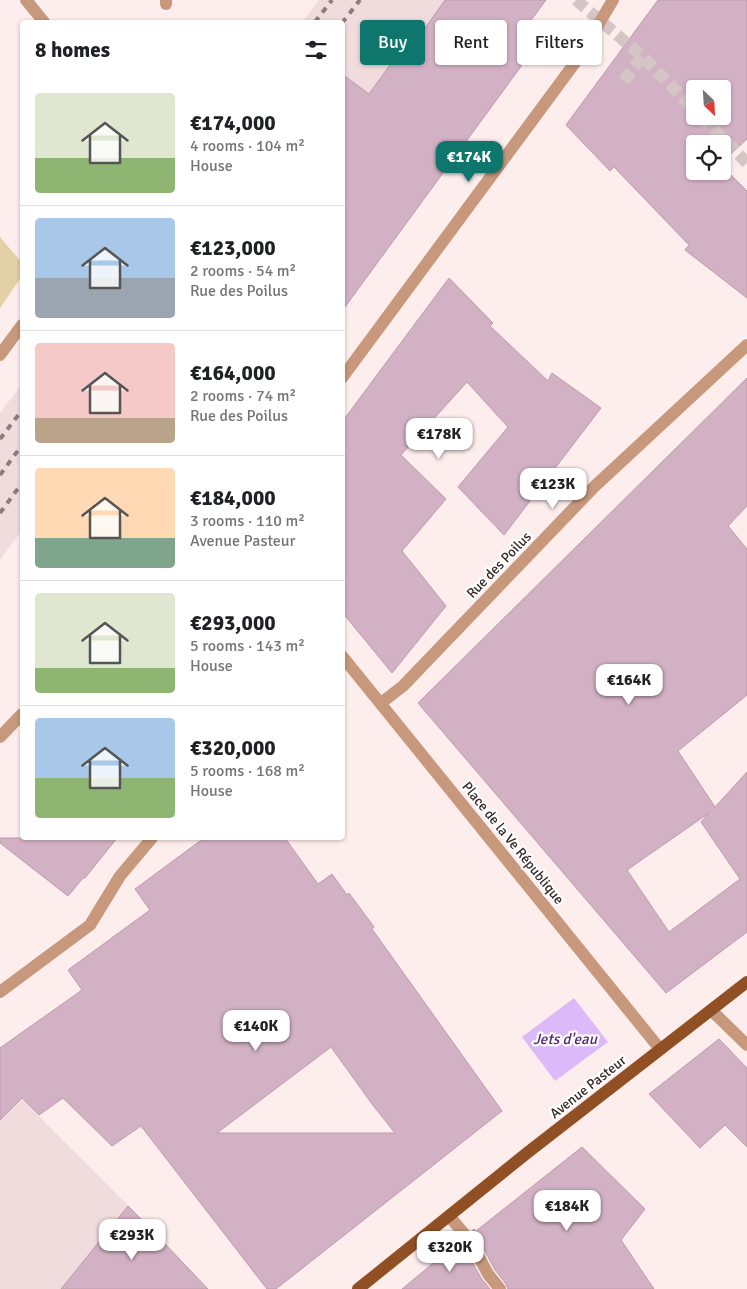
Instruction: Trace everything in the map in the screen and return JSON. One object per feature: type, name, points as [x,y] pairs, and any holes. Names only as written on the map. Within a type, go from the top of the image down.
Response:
[{"type":"main road","name":"Avenue Pasteur","points":[[358,1289],[747,982]]},
{"type":"street","points":[[26,0],[42,20]]},
{"type":"street","points":[[345,374],[576,60],[613,0]]},
{"type":"street","points":[[0,355],[20,328]]},
{"type":"street","name":"Rue des Poilus","points":[[381,703],[404,686],[595,486],[747,345]]},
{"type":"street","name":"Place de la Ve République","points":[[345,660],[660,1049]]},
{"type":"street","points":[[0,737],[20,716]]},
{"type":"street","points":[[0,992],[90,925],[120,876],[150,840]]},
{"type":"street","points":[[711,1010],[747,1045]]},
{"type":"street","points":[[449,1216],[471,1242],[488,1274],[500,1289]]},
{"type":"shaded area","points":[[319,0],[546,0],[519,7],[524,20],[517,20],[517,65],[522,65],[345,307],[345,20],[304,20]]},
{"type":"shaded area","points":[[0,237],[20,261],[20,279],[0,308]]},
{"type":"shaded area","points":[[20,387],[20,533],[0,560],[0,413]]},
{"type":"shaded area","points":[[0,1077],[174,1252],[205,1289],[0,1289]]},
{"type":"water","name":"Jets d'eau","points":[[574,998],[608,1042],[555,1081],[522,1037]]},
{"type":"building","points":[[445,0],[546,0],[531,20],[517,20],[517,65],[522,65],[345,307],[345,76],[369,94],[390,65],[425,65],[425,28]]},
{"type":"building","points":[[658,0],[747,0],[747,139],[731,154],[731,135],[686,135],[686,180],[731,180],[731,175],[747,191],[747,298],[685,250],[689,245],[614,167],[610,171],[566,125]]},
{"type":"building","points":[[449,278],[493,323],[490,326],[548,381],[552,373],[601,408],[504,535],[458,487],[508,427],[467,382],[401,455],[446,499],[402,551],[446,606],[392,673],[345,616],[345,418]]},
{"type":"building","points":[[747,378],[747,506],[728,526],[747,549],[747,695],[678,751],[715,807],[747,772],[747,932],[666,993],[418,703]],"holes":[[[709,813],[701,822],[740,879],[669,932],[627,870]]]},
{"type":"building","points":[[0,838],[20,838],[20,840],[115,840],[68,896],[0,843]]},
{"type":"building","points":[[201,840],[286,840],[318,884],[332,874],[347,895],[349,893],[374,927],[372,929],[502,1111],[276,1289],[267,1289],[141,1126],[112,1146],[63,1098],[39,1115],[22,1098],[0,1120],[0,1048],[82,990],[68,970],[150,910],[135,889]],"holes":[[[331,1047],[395,1133],[217,1133]]]},
{"type":"building","points":[[719,1039],[747,1068],[747,1147],[725,1125],[700,1148],[649,1094]]},
{"type":"building","points":[[582,1147],[645,1209],[621,1240],[654,1289],[508,1289],[472,1231],[474,1229],[476,1231]]},
{"type":"building","points":[[128,1206],[143,1221],[208,1289],[61,1289]]},
{"type":"building","points":[[460,1241],[481,1278],[490,1289],[402,1289]]},
{"type":"tunnel","points":[[576,0],[642,56],[686,101]]},
{"type":"tunnel","points":[[624,81],[642,56]]},
{"type":"tunnel","points":[[710,125],[747,163]]},
{"type":"railway","points":[[317,20],[332,0]]},
{"type":"railway","points":[[344,20],[360,0]]},
{"type":"railway","points":[[0,439],[20,413]]},
{"type":"railway","points":[[0,475],[20,448]]},
{"type":"railway","points":[[0,513],[20,486]]}]
